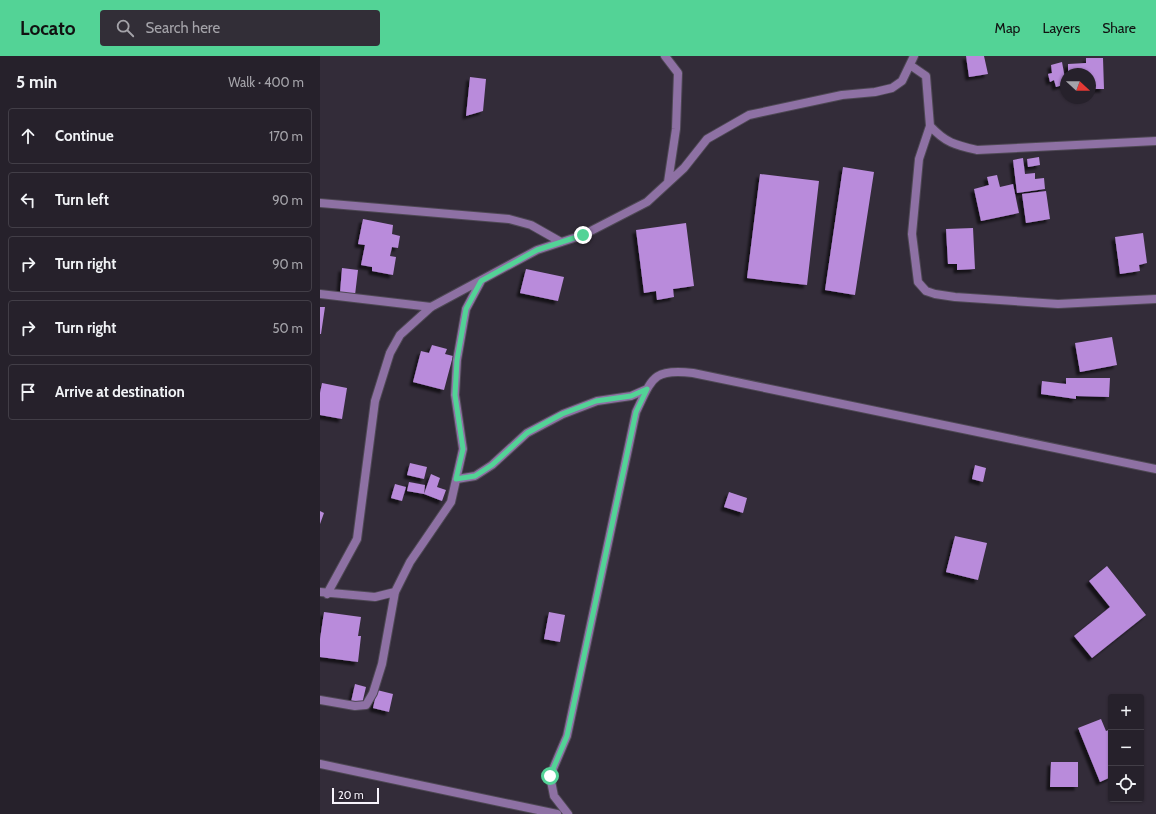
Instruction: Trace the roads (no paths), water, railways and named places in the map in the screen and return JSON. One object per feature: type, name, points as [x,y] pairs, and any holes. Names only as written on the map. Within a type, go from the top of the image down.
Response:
[{"type":"street","points":[[665,56],[678,73],[676,129],[668,182]]},
{"type":"street","points":[[395,592],[375,597],[323,593],[357,539],[375,401],[390,353],[400,335],[431,307],[537,250],[583,235],[647,202],[684,168],[707,139],[748,115],[842,94],[875,92],[892,88],[902,82],[914,56]]},
{"type":"street","points":[[910,65],[926,76],[930,126],[919,159],[912,234],[918,282],[926,291],[955,297],[1058,304],[1156,299]]},
{"type":"street","points":[[930,126],[942,139],[952,144],[977,150],[1156,141]]},
{"type":"street","points":[[320,203],[509,219],[531,225],[561,242]]},
{"type":"street","points":[[320,700],[354,706],[366,705],[373,693],[382,664],[395,592],[410,562],[451,502],[463,449],[455,395],[457,360],[466,309],[481,281]]},
{"type":"street","points":[[320,294],[431,307]]},
{"type":"street","points":[[568,814],[554,796],[550,776],[567,736],[636,412],[647,389],[658,375],[672,370],[693,373],[1156,469]]},
{"type":"street","points":[[456,479],[475,476],[492,465],[527,433],[562,414],[596,401],[631,396],[647,389]]},
{"type":"street","points":[[320,764],[557,814]]}]
